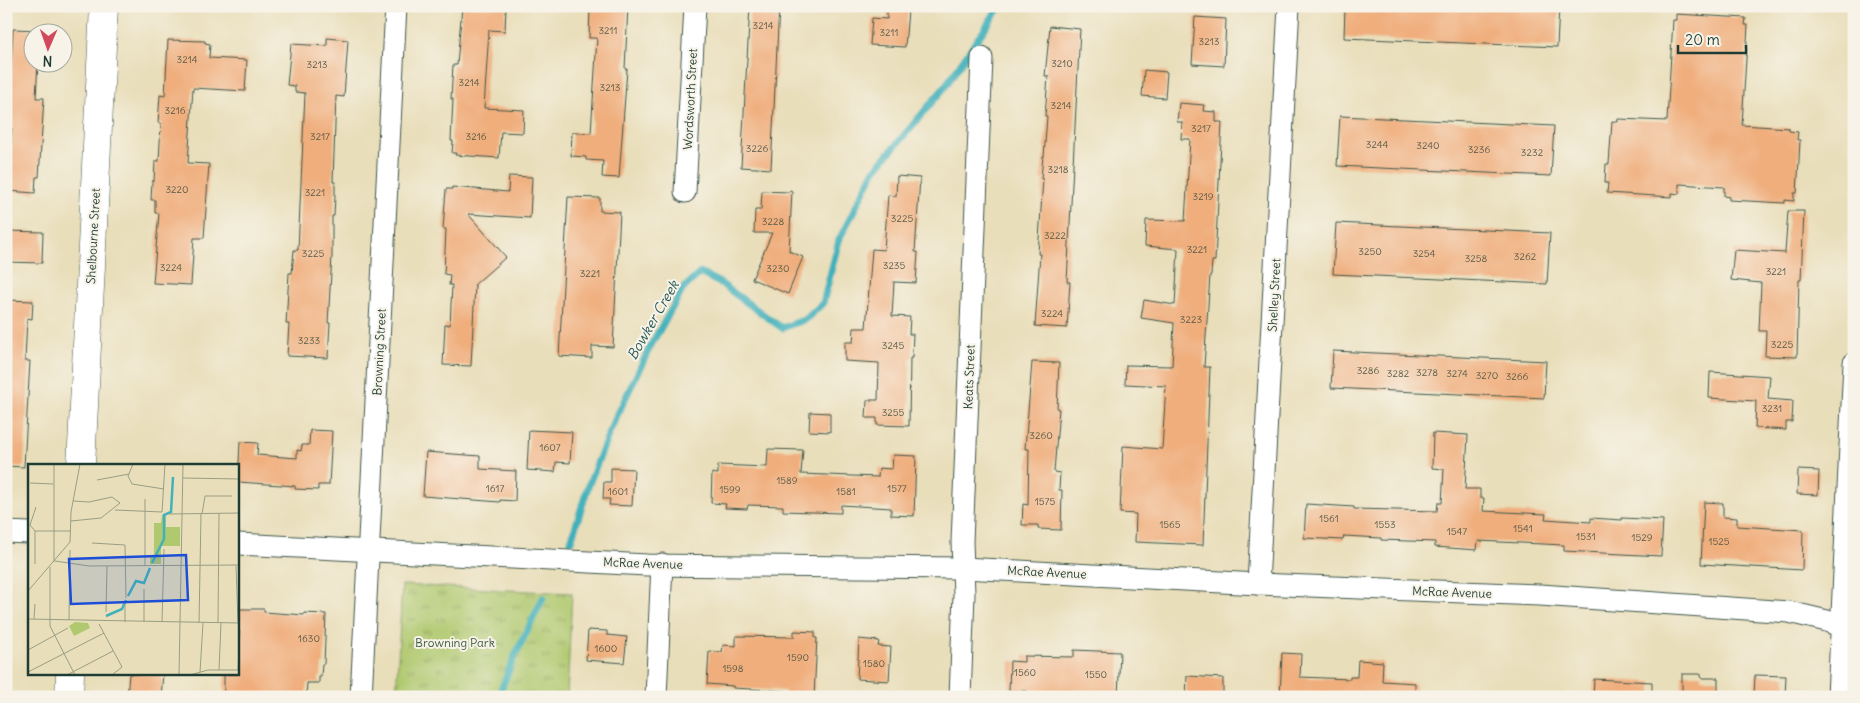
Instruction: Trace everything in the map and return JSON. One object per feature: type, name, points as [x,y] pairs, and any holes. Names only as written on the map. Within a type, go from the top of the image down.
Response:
[{"type":"main road","name":"Shelbourne Street","points":[[81,464],[104,6]]},
{"type":"main road","points":[[69,697],[70,676]]},
{"type":"street","name":"Browning Street","points":[[361,697],[396,6]]},
{"type":"street","name":"Wordsworth Street","points":[[684,192],[695,6]]},
{"type":"street","name":"Shelley Street","points":[[1258,584],[1289,6]]},
{"type":"street","name":"Keats Street","points":[[960,697],[964,594],[962,522],[982,58]]},
{"type":"street","points":[[1838,697],[1848,630],[1854,363]]},
{"type":"street","points":[[6,532],[28,533]]},
{"type":"street","name":"McRae Avenue","points":[[239,544],[662,564],[963,568],[1258,584],[1530,595],[1765,610],[1812,617],[1848,630]]},
{"type":"street","points":[[656,697],[662,564]]},
{"type":"green space","name":"Browning Park","points":[[402,585],[572,593],[567,697],[396,697]]},
{"type":"building","points":[[462,6],[506,8],[505,31],[489,30],[484,108],[524,110],[523,133],[501,132],[499,158],[455,155],[456,153],[452,153],[453,99],[451,99],[453,65],[457,65]]},
{"type":"building","points":[[590,6],[628,6],[625,69],[627,69],[619,178],[602,177],[603,161],[586,160],[586,157],[571,156],[572,132],[591,133],[597,38],[589,38]]},
{"type":"building","points":[[750,6],[779,6],[771,169],[741,167]]},
{"type":"building","points":[[1345,6],[1559,6],[1557,47],[1344,38]]},
{"type":"building","points":[[887,9],[908,10],[905,47],[870,45],[872,18],[887,19]]},
{"type":"building","points":[[1676,14],[1746,18],[1745,25],[1748,25],[1742,125],[1789,128],[1789,131],[1798,132],[1797,140],[1800,140],[1799,160],[1797,193],[1794,193],[1794,201],[1785,200],[1785,203],[1729,200],[1729,197],[1724,196],[1724,187],[1679,184],[1679,194],[1672,193],[1672,197],[1607,193],[1608,183],[1605,183],[1606,164],[1609,164],[1612,121],[1618,122],[1618,119],[1667,121],[1673,20],[1676,20]]},
{"type":"building","points":[[1195,17],[1226,19],[1224,66],[1192,64]]},
{"type":"building","points":[[1050,26],[1080,29],[1067,282],[1070,282],[1067,328],[1035,326],[1040,254],[1038,254],[1043,179],[1041,179],[1047,116],[1045,116],[1048,76],[1045,76]]},
{"type":"building","points":[[13,29],[22,29],[22,72],[37,72],[36,98],[44,98],[39,177],[36,177],[35,193],[8,191],[12,128],[8,127]]},
{"type":"building","points":[[327,38],[348,40],[344,97],[336,96],[333,182],[335,182],[335,196],[334,216],[332,216],[328,358],[287,356],[289,324],[286,324],[289,273],[292,273],[294,250],[298,250],[305,93],[295,92],[295,86],[287,85],[291,44],[327,46]]},
{"type":"building","points":[[168,40],[205,41],[205,43],[210,44],[209,58],[247,60],[245,91],[193,88],[188,163],[209,164],[204,238],[194,238],[191,285],[153,283],[159,213],[155,213],[155,200],[151,200],[152,181],[154,181],[155,161],[159,161],[161,123],[158,123],[160,95],[165,96]]},
{"type":"building","points":[[1144,70],[1167,72],[1165,98],[1142,96]]},
{"type":"building","points":[[1179,103],[1204,105],[1203,111],[1216,112],[1216,122],[1222,122],[1215,261],[1212,261],[1210,275],[1204,367],[1210,367],[1203,545],[1135,542],[1136,514],[1120,513],[1123,446],[1162,449],[1166,386],[1125,384],[1126,365],[1172,366],[1174,323],[1141,318],[1144,300],[1175,305],[1178,249],[1145,246],[1146,220],[1185,221],[1190,139],[1181,139],[1182,122],[1177,122]]},
{"type":"building","points":[[1340,116],[1554,126],[1551,176],[1337,166]]},
{"type":"building","points":[[509,176],[532,177],[530,218],[468,214],[506,257],[474,285],[471,366],[443,365],[445,324],[450,325],[452,285],[449,285],[450,275],[444,274],[446,229],[443,229],[446,189],[452,189],[452,187],[508,192]]},
{"type":"building","points":[[897,176],[920,178],[915,252],[918,252],[916,283],[894,282],[892,316],[910,317],[909,334],[913,334],[912,358],[910,358],[909,426],[877,425],[877,418],[866,418],[867,400],[878,400],[879,363],[845,361],[845,342],[853,342],[854,328],[866,328],[872,249],[884,250],[888,195],[896,196]]},
{"type":"building","points":[[790,190],[792,191],[789,251],[803,257],[788,294],[752,279],[772,233],[754,233],[755,210],[761,210],[762,191],[789,192]]},
{"type":"building","points":[[568,197],[600,198],[600,211],[620,212],[613,347],[592,346],[592,358],[559,356]]},
{"type":"building","points":[[1788,211],[1804,211],[1801,280],[1799,280],[1797,357],[1765,356],[1766,331],[1759,331],[1761,283],[1731,280],[1734,250],[1785,253]]},
{"type":"building","points":[[1336,223],[1550,233],[1547,284],[1333,274]]},
{"type":"building","points":[[7,231],[43,232],[42,263],[6,262]]},
{"type":"building","points":[[6,300],[33,301],[32,319],[27,318],[25,361],[30,361],[24,467],[6,466]]},
{"type":"building","points":[[1333,351],[1546,361],[1544,398],[1331,388]]},
{"type":"building","points":[[1032,362],[1059,363],[1057,409],[1059,409],[1054,472],[1060,473],[1059,490],[1062,490],[1061,530],[1038,529],[1038,525],[1022,525],[1023,504],[1028,505],[1029,449],[1025,449]]},
{"type":"building","points":[[1710,372],[1770,376],[1768,399],[1793,401],[1792,422],[1786,422],[1786,430],[1755,428],[1756,401],[1709,398]]},
{"type":"building","points":[[810,412],[830,413],[830,432],[809,431]]},
{"type":"building","points":[[310,430],[332,431],[329,485],[318,485],[318,490],[295,489],[295,486],[239,482],[240,442],[258,443],[257,455],[297,458],[297,450],[301,451],[302,445],[309,445]]},
{"type":"building","points":[[529,430],[572,432],[570,463],[556,462],[555,472],[527,470]]},
{"type":"building","points":[[1433,433],[1468,435],[1465,489],[1480,489],[1480,498],[1484,498],[1483,511],[1546,514],[1545,519],[1591,522],[1591,518],[1663,520],[1661,556],[1564,551],[1564,545],[1478,541],[1477,550],[1435,547],[1435,542],[1381,540],[1381,538],[1344,536],[1343,540],[1304,538],[1306,504],[1354,507],[1354,509],[1437,511],[1438,503],[1442,503],[1444,469],[1432,468]]},
{"type":"building","points":[[768,449],[803,450],[801,474],[878,477],[879,468],[892,469],[893,455],[916,456],[914,516],[891,515],[891,508],[841,505],[841,513],[783,511],[783,506],[748,505],[747,509],[725,508],[726,504],[711,503],[712,473],[718,474],[718,465],[767,467]]},
{"type":"building","points":[[426,452],[480,456],[480,469],[516,471],[515,501],[500,500],[500,502],[423,496]]},
{"type":"building","points":[[611,468],[634,469],[632,506],[609,505],[610,499],[603,499],[604,482],[611,482]]},
{"type":"building","points":[[1798,470],[1819,471],[1818,495],[1797,494]]},
{"type":"building","points":[[1704,502],[1723,503],[1723,517],[1737,518],[1737,526],[1803,530],[1802,570],[1701,564]]},
{"type":"building","points":[[239,609],[264,609],[264,612],[304,615],[304,613],[326,614],[324,664],[322,664],[321,677],[319,677],[319,683],[307,683],[306,697],[224,697],[224,676],[239,676]]},
{"type":"building","points":[[588,630],[607,631],[607,635],[627,637],[624,663],[586,660]]},
{"type":"building","points":[[794,631],[815,632],[815,638],[817,638],[814,697],[784,697],[785,691],[733,688],[733,686],[707,684],[709,651],[722,652],[723,645],[736,646],[736,636],[794,637]]},
{"type":"building","points":[[859,639],[879,641],[878,646],[891,647],[889,681],[857,679]]},
{"type":"building","points":[[1074,650],[1120,652],[1118,697],[1027,694],[1027,691],[1009,691],[1010,661],[1024,662],[1024,656],[1074,657]]},
{"type":"building","points":[[1282,653],[1301,654],[1300,677],[1350,679],[1350,677],[1357,677],[1358,660],[1383,662],[1382,681],[1415,683],[1415,697],[1280,697]]},
{"type":"building","points":[[1682,674],[1701,674],[1701,678],[1718,678],[1718,697],[1682,697]]},
{"type":"building","points":[[1755,675],[1786,676],[1785,697],[1754,697]]},
{"type":"building","points":[[129,676],[163,676],[161,697],[127,697]]},
{"type":"building","points":[[1187,676],[1223,678],[1223,697],[1186,697]]},
{"type":"building","points":[[1594,679],[1652,682],[1652,697],[1593,697]]},
{"type":"waterway","name":"Bowker Creek","points":[[571,541],[589,484],[611,428],[651,345],[683,289],[700,273],[720,283],[782,328],[806,319],[823,303],[839,240],[874,171],[944,88],[1000,6]]},
{"type":"waterway","name":"Bowker Creek","points":[[498,697],[513,660],[543,598]]}]
